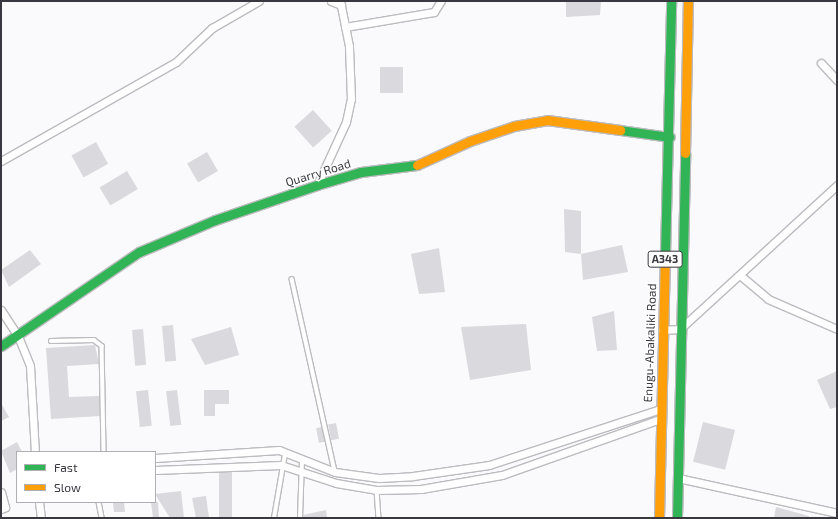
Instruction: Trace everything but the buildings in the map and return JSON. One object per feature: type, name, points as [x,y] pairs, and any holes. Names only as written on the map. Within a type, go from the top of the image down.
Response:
[{"type":"main road","name":"Enugu-Abakaliki Road","points":[[659,518],[662,330],[670,137],[671,1]]},
{"type":"main road","name":"A343","points":[[677,518],[688,1]]},
{"type":"main road","name":"Quarry Road","points":[[1,346],[18,336],[138,252],[215,220],[317,185],[361,172],[420,165],[489,135],[548,120],[670,137]]},
{"type":"street","points":[[1,161],[176,62],[212,28],[259,1]]},
{"type":"street","points":[[317,185],[346,122],[351,99],[345,27],[341,3],[331,1]]},
{"type":"street","points":[[345,27],[434,12],[441,1]]},
{"type":"street","points":[[821,63],[837,80]]},
{"type":"street","points":[[662,330],[680,329],[741,276],[837,185]]},
{"type":"street","points":[[741,276],[768,299],[837,329]]},
{"type":"street","points":[[1,310],[18,336],[30,366],[35,451]]},
{"type":"street","points":[[156,458],[279,450],[285,454],[335,472],[378,478],[489,465],[660,409]]},
{"type":"street","points":[[156,470],[281,465],[336,483],[376,490],[421,489],[502,475],[660,419]]},
{"type":"street","points":[[200,455],[201,468]]},
{"type":"street","points":[[678,478],[837,514]]},
{"type":"street","points":[[1,492],[5,507],[1,509]]},
{"type":"street","points":[[39,503],[41,518]]},
{"type":"lane","points":[[292,279],[335,472]]},
{"type":"lane","points":[[51,341],[94,340],[102,346],[104,451]]},
{"type":"lane","points":[[274,518],[281,465],[285,454]]},
{"type":"lane","points":[[300,518],[302,460]]},
{"type":"lane","points":[[376,490],[379,518]]},
{"type":"lane","points":[[99,503],[102,518]]},
{"type":"traffic: fast","points":[[665,255],[671,1]]},
{"type":"traffic: fast","points":[[620,130],[670,137]]},
{"type":"traffic: fast","points":[[677,518],[685,153]]},
{"type":"traffic: fast","points":[[1,346],[139,252],[215,220],[317,185],[361,172],[417,165]]},
{"type":"traffic: slow","points":[[685,153],[688,1]]},
{"type":"traffic: slow","points":[[417,165],[470,141],[514,126],[547,120],[620,130]]},
{"type":"traffic: slow","points":[[659,518],[665,255]]}]
